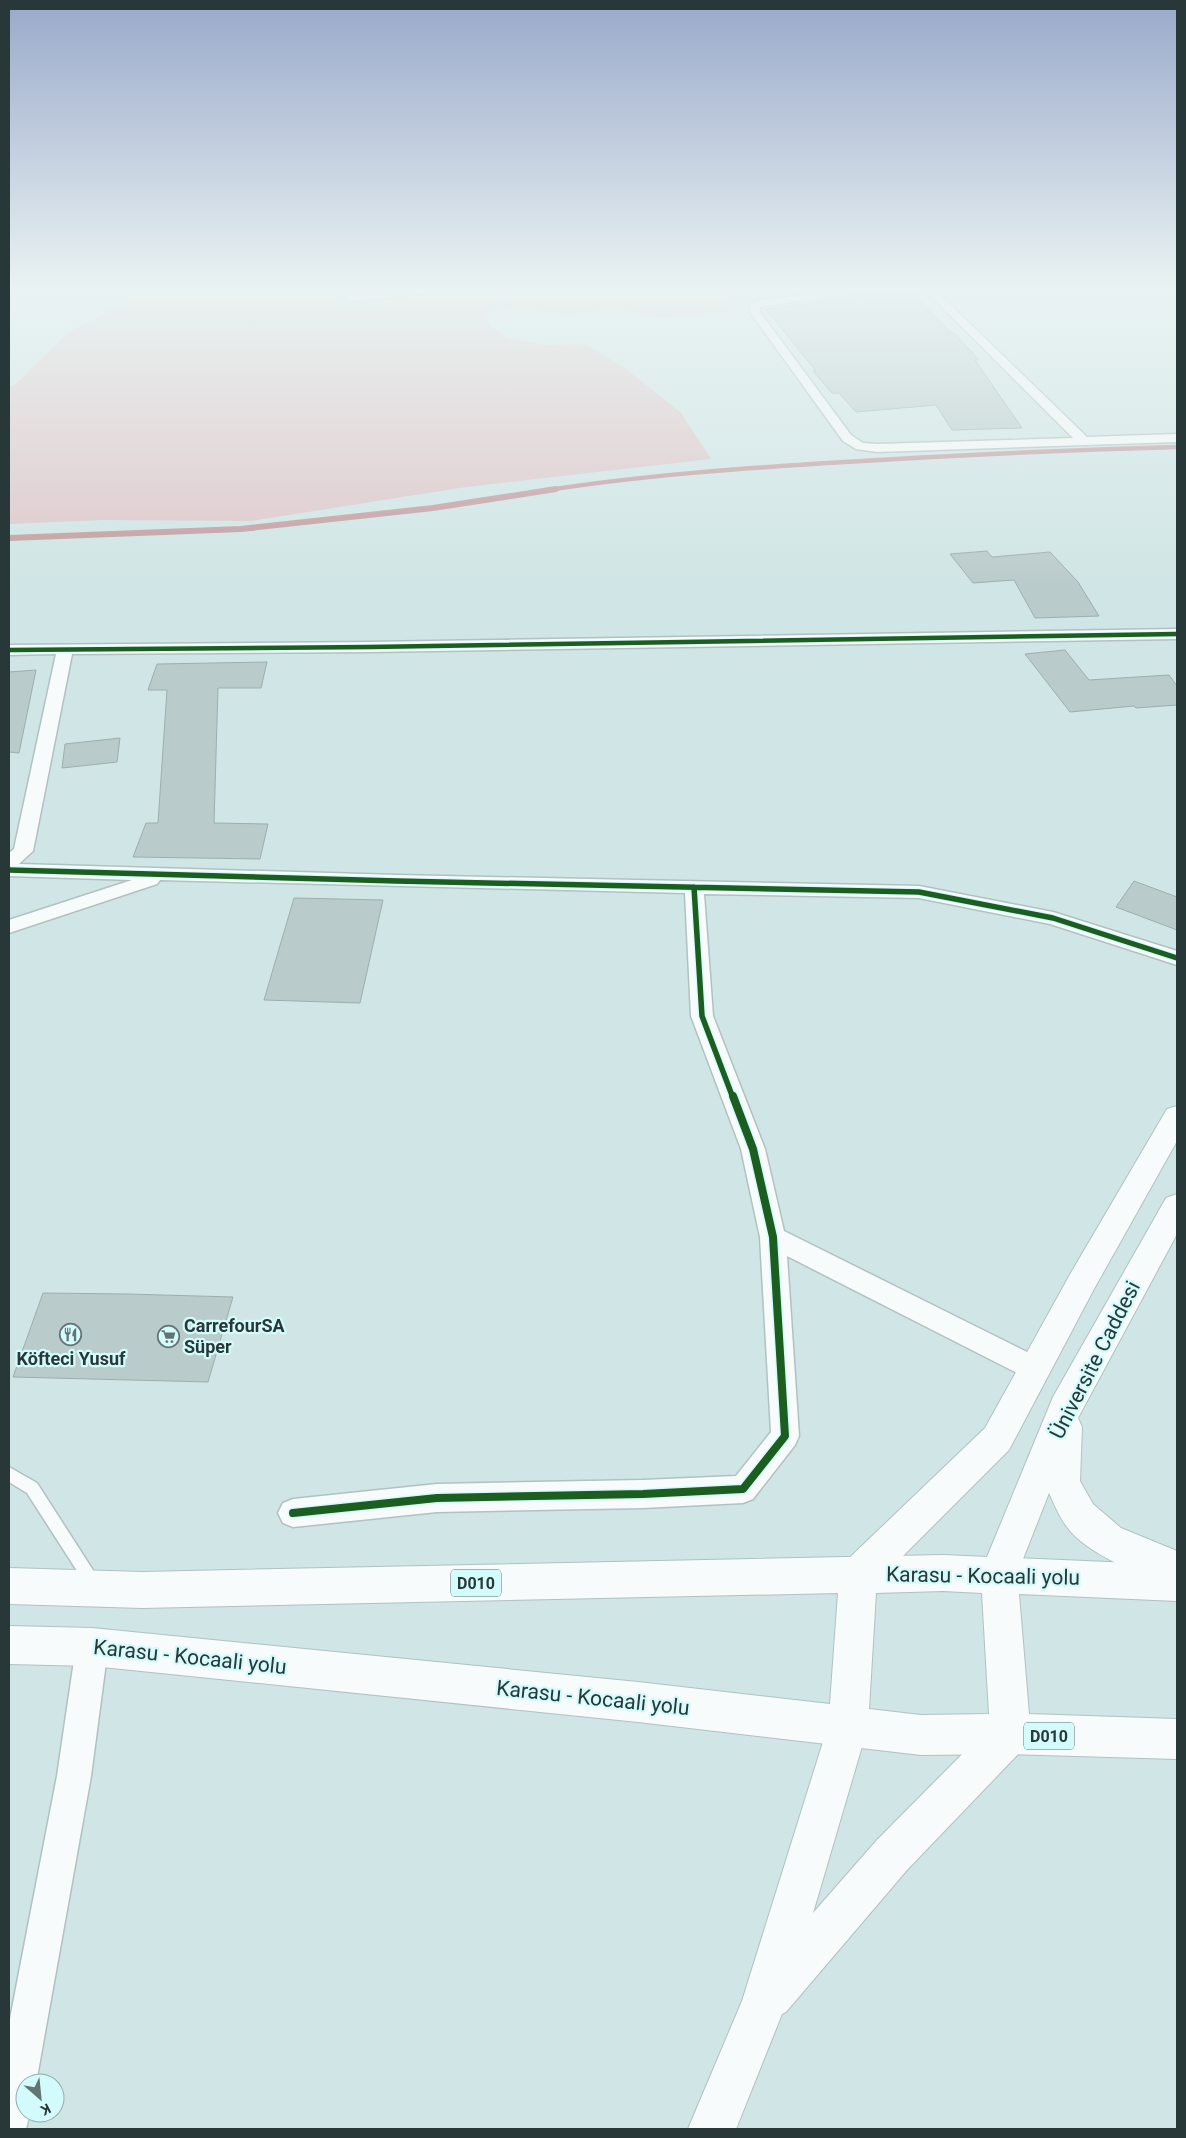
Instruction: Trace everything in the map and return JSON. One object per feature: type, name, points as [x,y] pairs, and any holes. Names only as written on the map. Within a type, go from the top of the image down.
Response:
[{"type":"main road","points":[[712,2129],[764,2002],[848,1726],[858,1574],[997,1439],[1083,1280],[1177,1116]]},
{"type":"main road","name":"Üniversite Caddesi","points":[[998,1574],[1065,1408],[1177,1206]]},
{"type":"main road","points":[[1065,1408],[1062,1483],[1080,1516],[1108,1540],[1151,1560],[1177,1569]]},
{"type":"main road","name":"Karasu - Kocaali yolu","points":[[9,1586],[142,1590],[858,1574],[998,1574],[1177,1583]]},
{"type":"main road","points":[[764,2002],[892,1855],[1010,1734],[998,1574]]},
{"type":"main road","name":"Karasu - Kocaali yolu","points":[[9,1645],[92,1647],[638,1702],[921,1735],[1010,1734],[1177,1739]]},
{"type":"street","points":[[811,389],[847,438],[860,446],[876,448],[1177,438]]},
{"type":"street","points":[[1031,389],[1084,440]]},
{"type":"street","points":[[9,650],[1177,634]]},
{"type":"street","points":[[9,863],[23,851],[65,649]]},
{"type":"street","points":[[9,870],[919,892],[1053,918],[1177,958]]},
{"type":"street","points":[[9,927],[166,874]]},
{"type":"street","points":[[293,1513],[437,1498],[643,1494],[743,1488],[785,1436],[773,1237],[753,1150],[702,1016],[694,887]]},
{"type":"street","points":[[773,1237],[1035,1370]]},
{"type":"street","points":[[9,2123],[74,1776],[92,1647]]},
{"type":"lane","points":[[9,1474],[32,1488],[97,1589]]},
{"type":"shaded area","points":[[9,389],[651,389],[681,413],[711,459],[466,487],[251,521],[103,520],[9,524]]},
{"type":"building","points":[[828,389],[995,389],[1022,428],[952,430],[936,405],[856,412],[839,393],[832,393]]},
{"type":"building","points":[[987,551],[992,557],[1050,552],[1078,582],[1099,616],[1035,618],[1014,580],[973,583],[950,554]]},
{"type":"building","points":[[1065,650],[1089,680],[1169,675],[1177,686],[1177,705],[1136,708],[1134,706],[1070,712],[1025,654]]},
{"type":"building","points":[[267,662],[261,688],[218,688],[214,823],[268,824],[260,859],[133,857],[146,823],[158,823],[167,690],[148,690],[157,664]]},
{"type":"building","points":[[36,670],[19,753],[9,752],[9,672]]},
{"type":"building","points":[[120,738],[117,762],[62,768],[65,744]]},
{"type":"building","points":[[1134,881],[1177,897],[1177,930],[1116,907]]},
{"type":"building","points":[[294,898],[383,900],[360,1003],[264,1000]]},
{"type":"building","points":[[43,1293],[233,1297],[208,1382],[13,1377]]},
{"type":"waterway","points":[[548,490],[659,476],[887,459],[1177,447]]},
{"type":"waterway","points":[[9,538],[241,529],[433,508],[556,489]]},
{"type":"cycle path","points":[[9,650],[370,647],[1177,634]]},
{"type":"cycle path","points":[[9,870],[397,881],[919,892],[1053,918],[1177,958]]},
{"type":"cycle path","points":[[293,1513],[437,1498],[643,1494],[743,1489],[785,1436],[773,1237],[753,1149],[702,1016],[694,887]]},
{"type":"place","name":"Köfteci Yusuf","points":[[71,1334]]},
{"type":"place","name":"CarrefourSA Süper","points":[[168,1336]]}]
